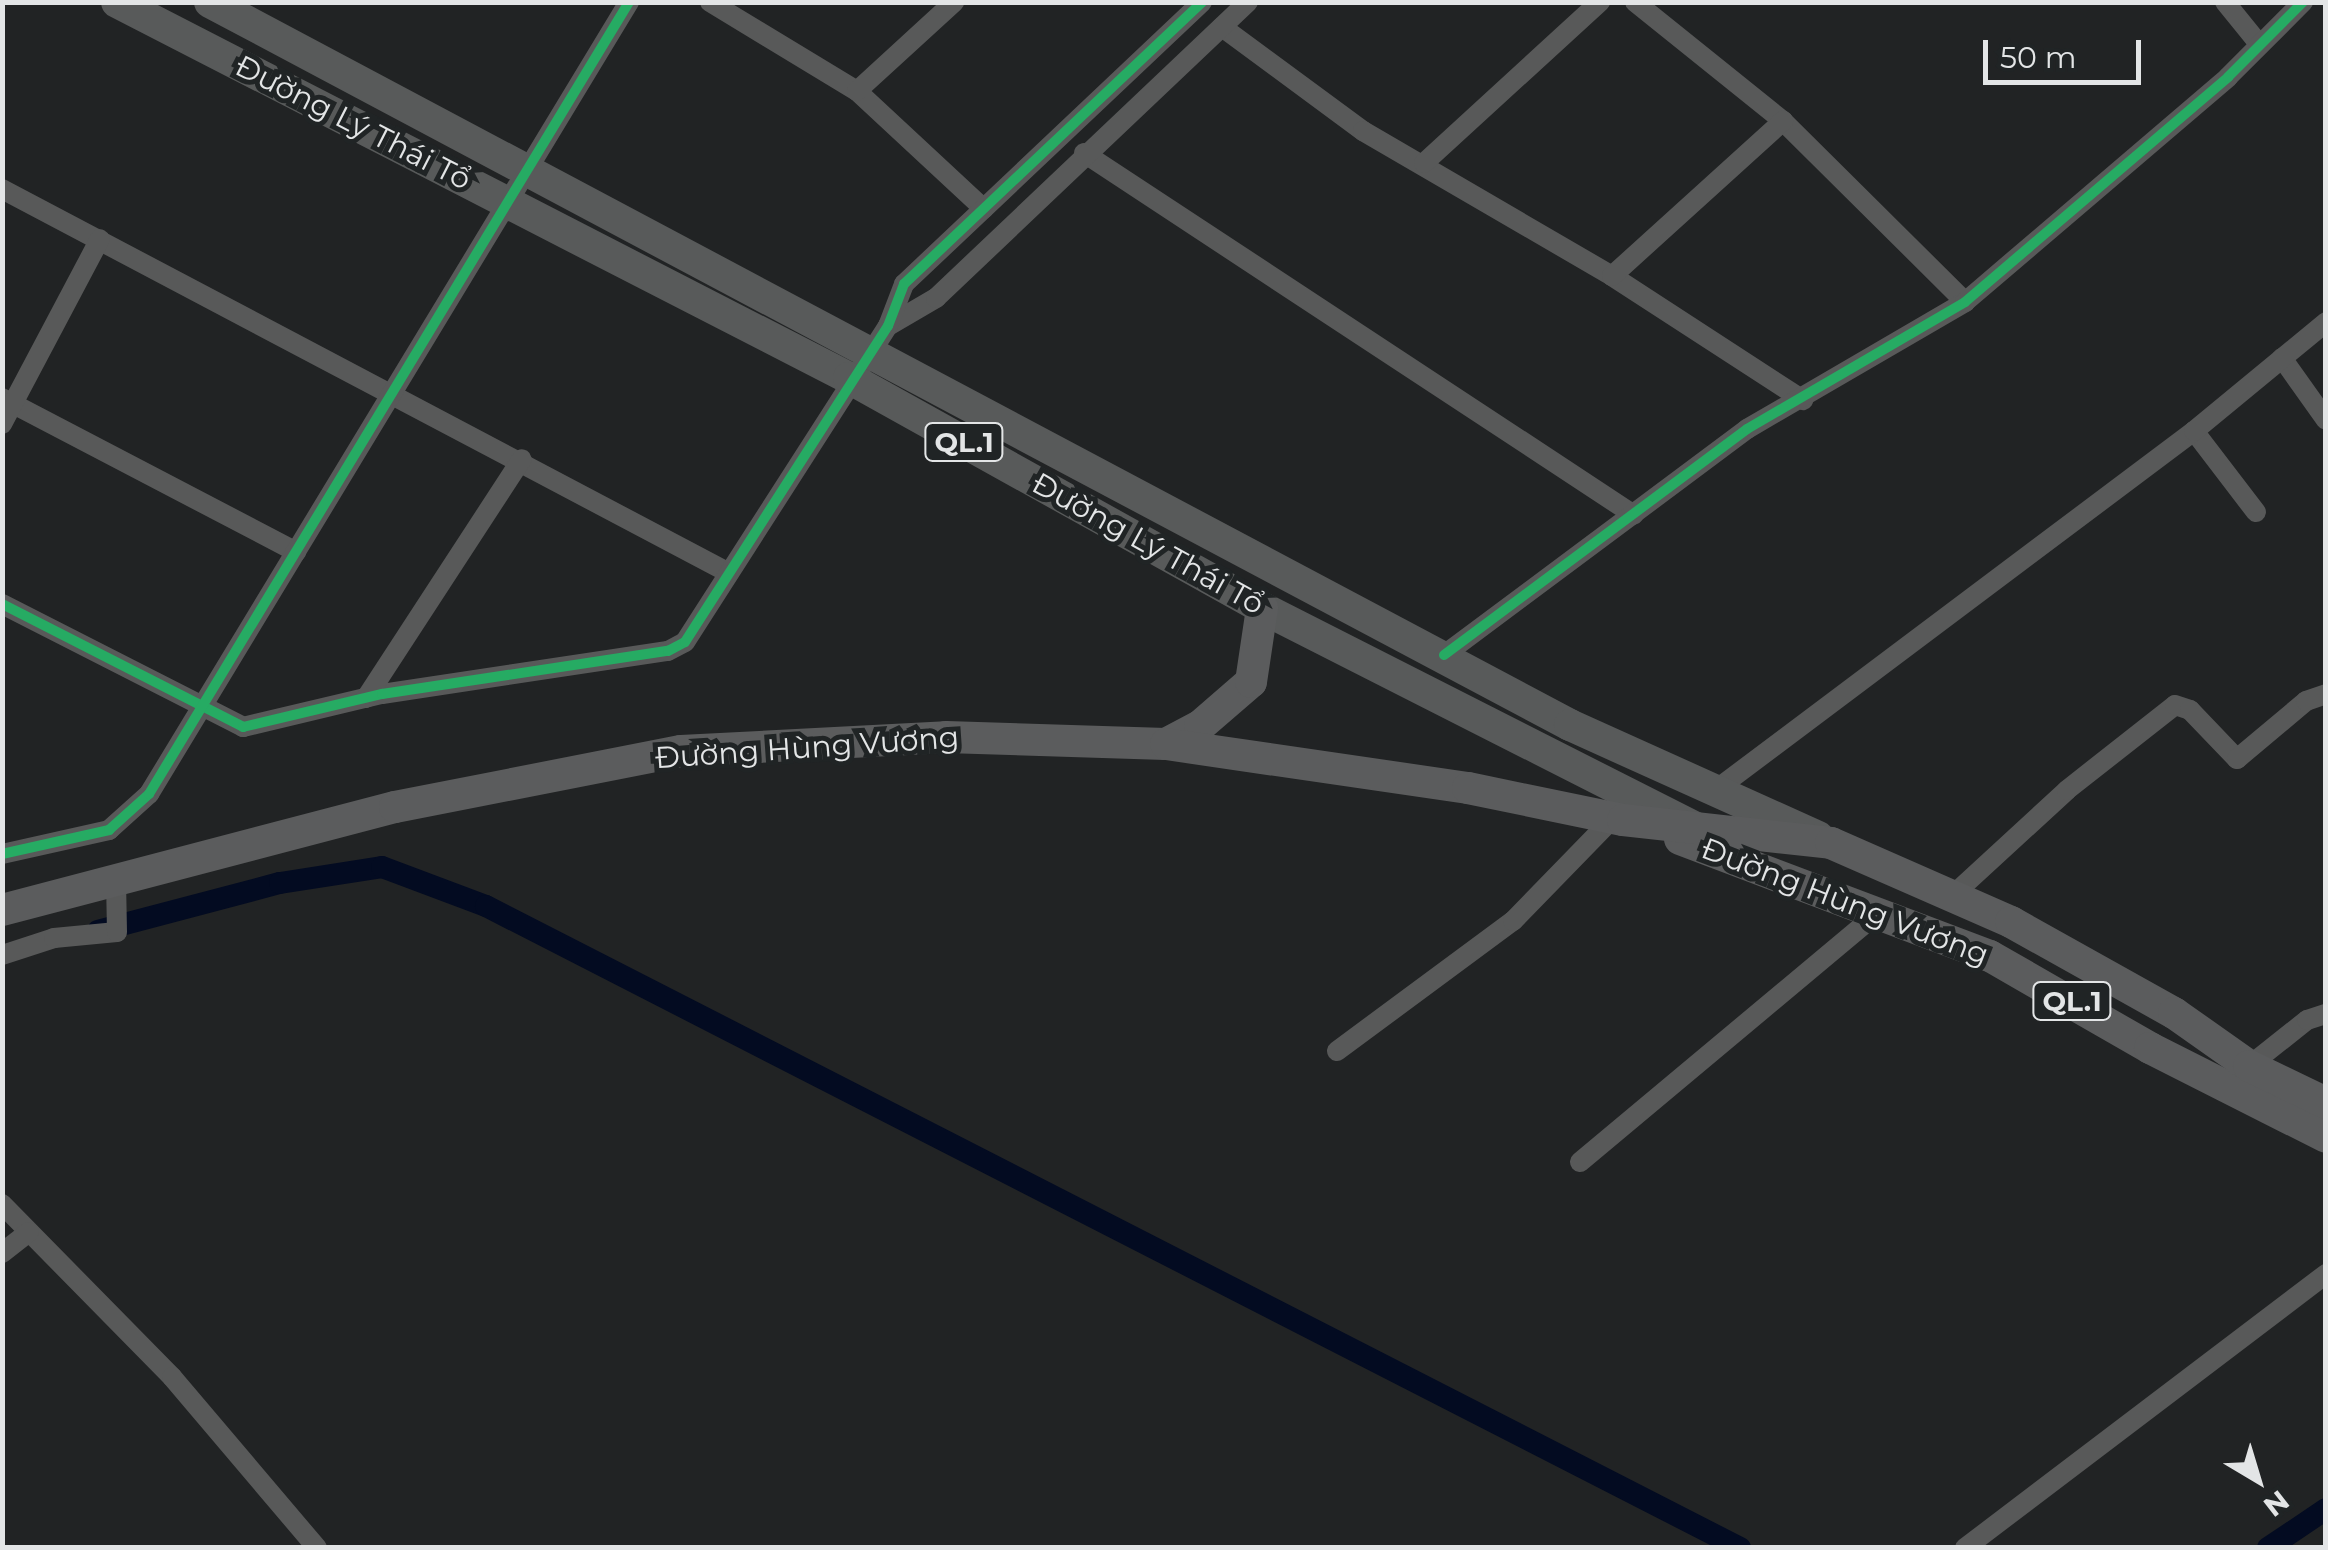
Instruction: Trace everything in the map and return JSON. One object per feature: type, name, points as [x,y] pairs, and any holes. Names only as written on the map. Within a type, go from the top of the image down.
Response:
[{"type":"highway","points":[[1166,744],[1200,726],[1250,682],[1262,608]]},
{"type":"highway","name":"Đường Hùng Vương","points":[[2,910],[118,896],[395,807],[681,751],[946,737],[1166,744],[1468,788],[1618,819],[1832,843],[1953,895],[2083,960],[2249,1066],[2326,1102]]},
{"type":"highway","name":"Đường Hùng Vương","points":[[1618,819],[1881,910],[1990,956],[2150,1048],[2326,1137]]},
{"type":"main road","name":"Đường Lý Thái Tổ","points":[[118,2],[166,13],[324,108],[849,378],[1262,608],[1810,884]]},
{"type":"main road","name":"Đường Lý Thái Tổ","points":[[210,2],[525,169],[879,337],[1328,595],[1570,725],[1832,843]]},
{"type":"main road","points":[[324,108],[342,72]]},
{"type":"main road","points":[[1308,631],[1328,595]]},
{"type":"street","points":[[2,854],[109,830],[148,794],[628,2]]},
{"type":"street","points":[[710,2],[858,90],[984,209]]},
{"type":"street","points":[[858,90],[954,2]]},
{"type":"street","points":[[879,337],[936,298],[1084,153],[1248,2]]},
{"type":"street","points":[[1424,163],[1600,2]]},
{"type":"street","points":[[1635,2],[1784,122],[1966,302]]},
{"type":"street","points":[[2225,2],[2260,46]]},
{"type":"street","points":[[1444,655],[1747,429],[1803,400],[1966,302],[2051,234],[2260,46],[2303,2]]},
{"type":"street","points":[[2,604],[201,709],[243,727],[262,726],[366,698],[668,651],[698,626],[849,378],[879,337],[904,284],[1191,6]]},
{"type":"street","points":[[1222,27],[1363,132],[1424,163],[1612,276],[1803,400]]},
{"type":"street","points":[[1612,276],[1784,122]]},
{"type":"street","points":[[1084,153],[1634,515]]},
{"type":"street","points":[[2,189],[522,459],[729,573]]},
{"type":"street","points":[[2,424],[8,401],[100,239]]},
{"type":"street","points":[[1713,792],[2194,432],[2326,322]]},
{"type":"street","points":[[2282,358],[2326,420]]},
{"type":"street","points":[[8,401],[296,552]]},
{"type":"street","points":[[2194,432],[2256,512]]},
{"type":"street","points":[[366,698],[522,459]]},
{"type":"street","points":[[1953,895],[2067,790],[2174,705],[2190,710],[2237,759],[2306,700],[2326,694]]},
{"type":"street","points":[[1336,1051],[1513,921],[1618,819]]},
{"type":"street","points":[[2,955],[54,938],[114,934],[118,896]]},
{"type":"street","points":[[1580,1162],[1881,910]]},
{"type":"street","points":[[2249,1066],[2306,1020],[2326,1014]]},
{"type":"street","points":[[2,1204],[172,1376],[317,1548]]},
{"type":"street","points":[[2,1253],[29,1232]]},
{"type":"street","points":[[1965,1548],[2326,1274]]},
{"type":"waterway","points":[[98,931],[280,883],[382,867],[486,906],[1740,1548]]},
{"type":"waterway","points":[[2268,1548],[2326,1509]]},
{"type":"cycle path","points":[[2,854],[109,830],[149,794],[629,2]]},
{"type":"cycle path","points":[[2,604],[243,727],[382,694],[668,651],[685,642],[888,326],[904,284],[1202,2]]},
{"type":"cycle path","points":[[1444,655],[1747,429],[1965,302],[2228,77],[2303,2]]}]
